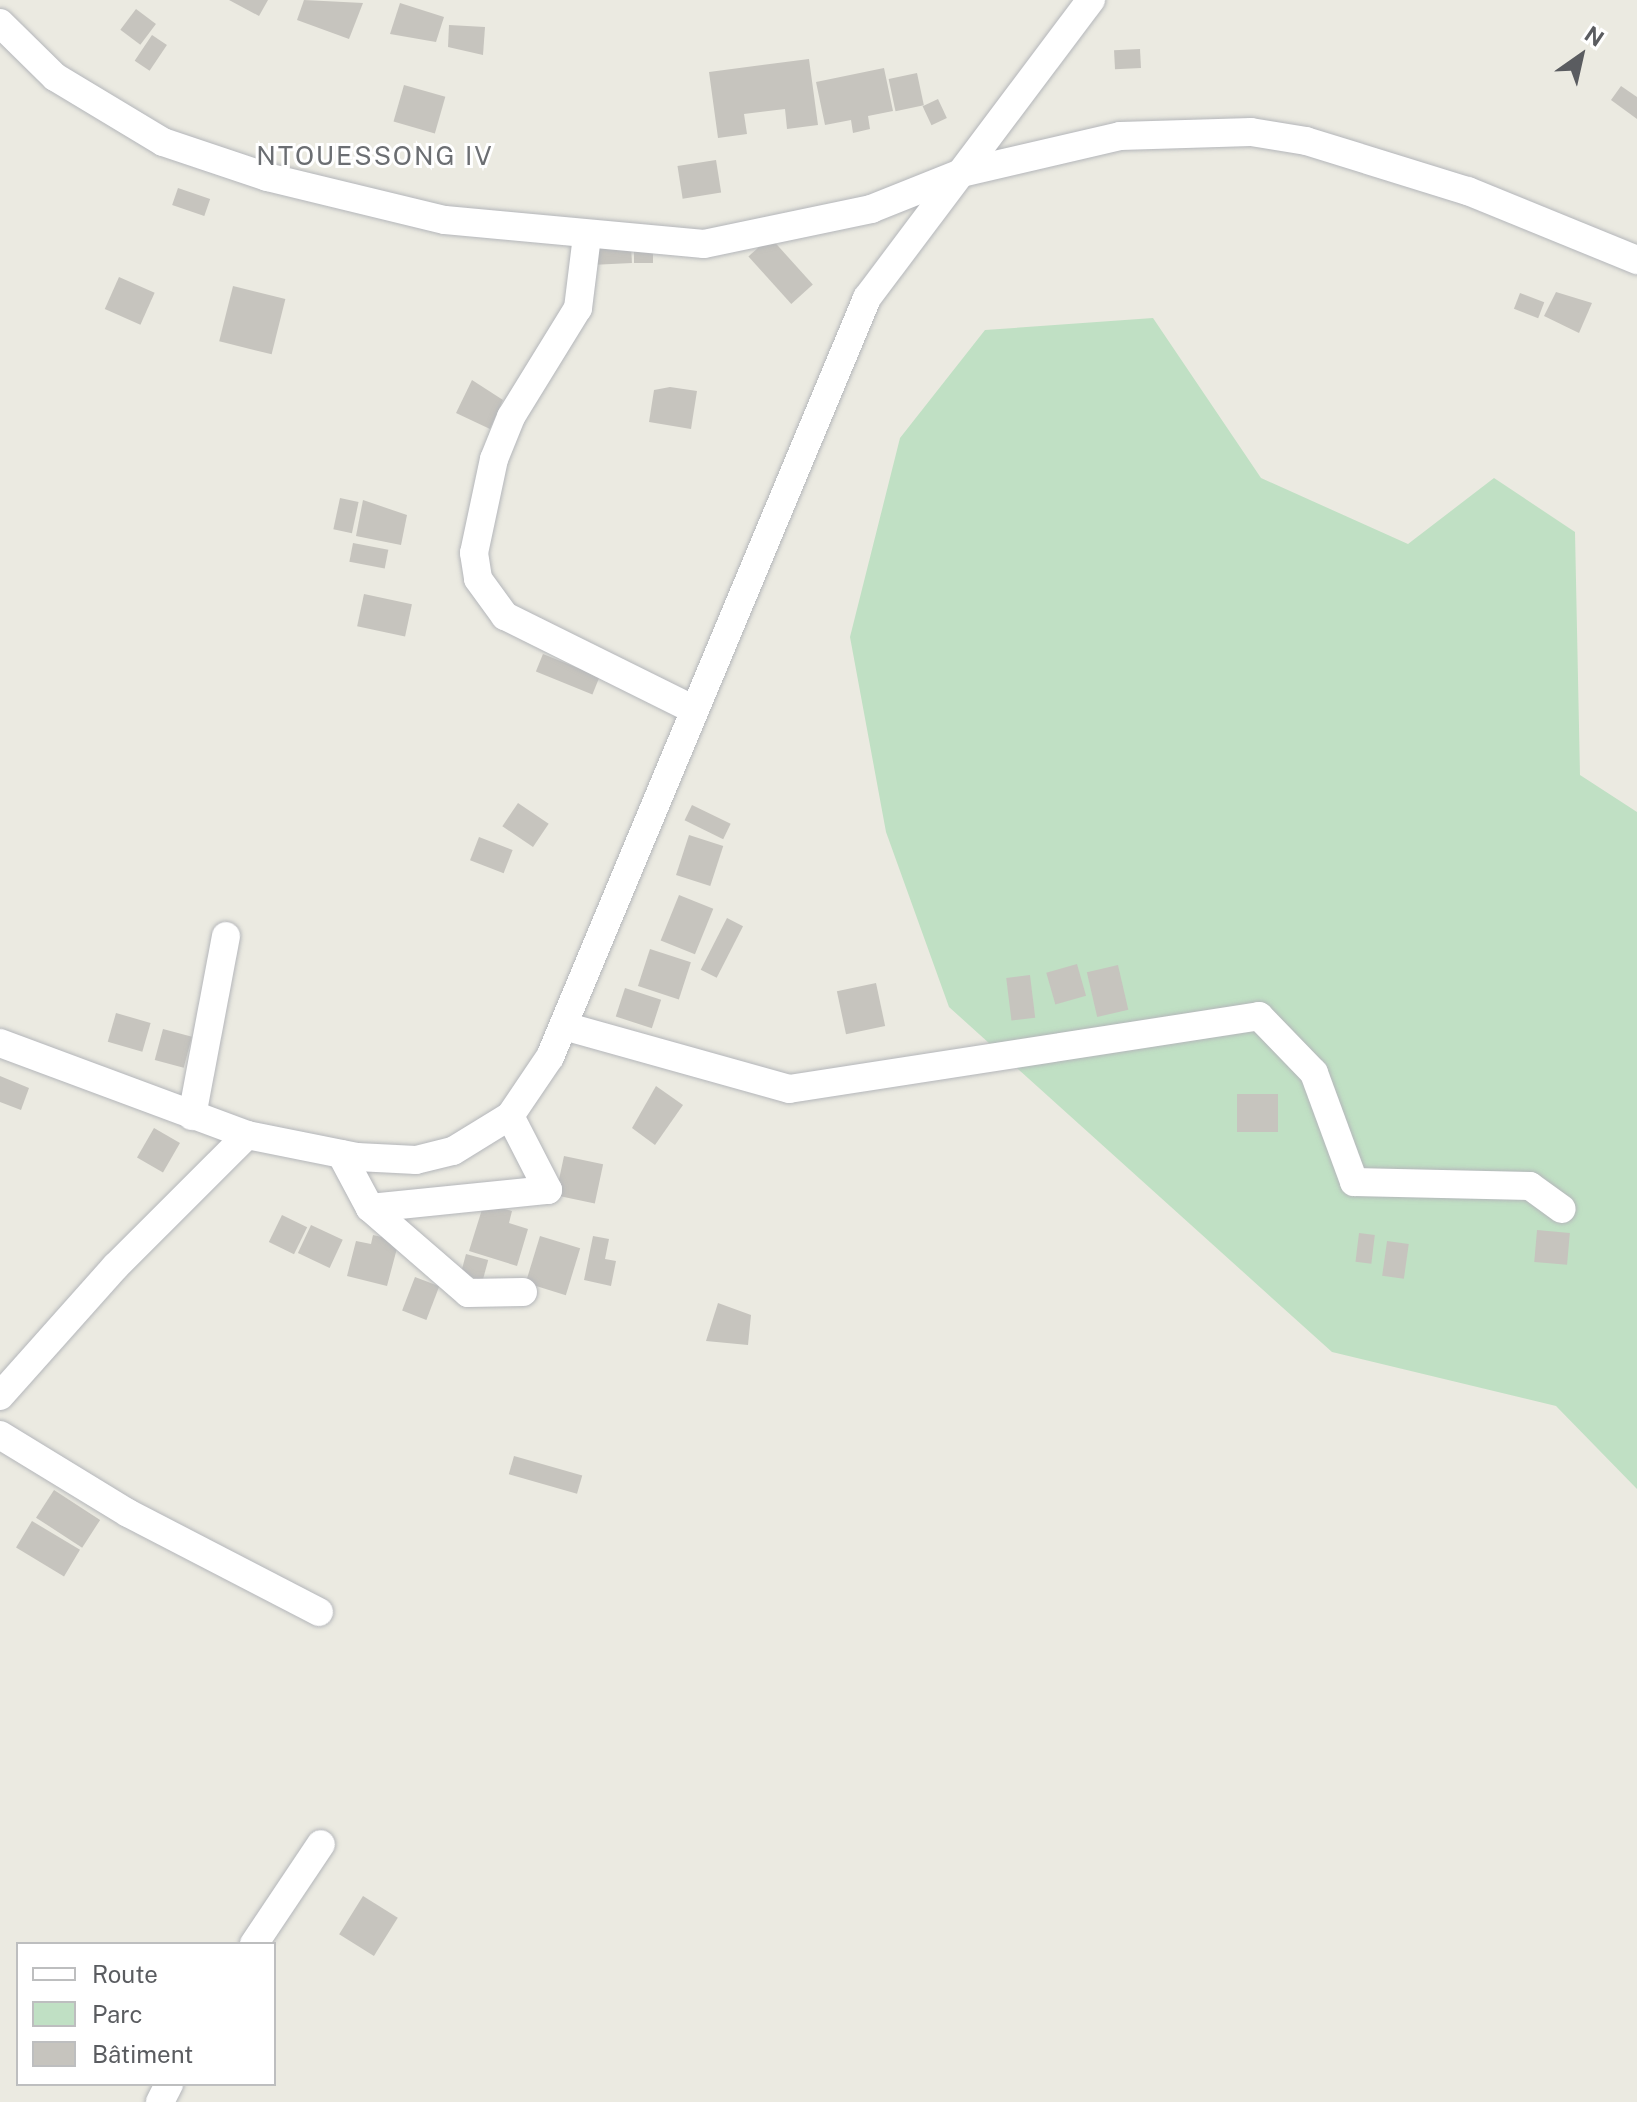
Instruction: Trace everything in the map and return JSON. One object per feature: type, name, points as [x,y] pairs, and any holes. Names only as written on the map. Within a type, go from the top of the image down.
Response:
[{"type":"street","points":[[0,1043],[247,1135],[341,1154],[416,1160],[485,1138],[510,1116],[564,1026],[692,709],[867,298],[1091,0]]},
{"type":"street","points":[[0,23],[55,77],[163,142],[445,220],[587,236],[704,244],[871,209],[961,173],[1154,130],[1251,132],[1306,141],[1468,191],[1637,260]]},
{"type":"street","points":[[587,236],[578,308],[511,417],[494,459],[474,553],[478,579],[505,616],[692,709]]},
{"type":"street","points":[[192,1116],[226,936]]},
{"type":"street","points":[[564,1026],[789,1089],[1259,1016],[1314,1073],[1354,1182],[1530,1186],[1562,1209]]},
{"type":"street","points":[[370,1208],[548,1190],[510,1116]]},
{"type":"street","points":[[0,1396],[116,1266],[247,1135]]},
{"type":"street","points":[[341,1154],[370,1208],[468,1293],[523,1292]]},
{"type":"street","points":[[0,1435],[128,1513],[319,1612]]},
{"type":"street","points":[[255,1942],[321,1844]]},
{"type":"green space","points":[[1153,318],[1261,478],[1408,544],[1494,478],[1575,532],[1580,775],[1637,812],[1637,1489],[1556,1406],[1332,1352],[949,1007],[886,832],[850,637],[900,438],[985,330]]},
{"type":"building","points":[[229,0],[268,0],[259,16]]},
{"type":"building","points":[[304,0],[363,3],[349,39],[297,20]]},
{"type":"building","points":[[400,3],[444,17],[436,42],[390,34]]},
{"type":"building","points":[[136,9],[156,24],[140,45],[120,30]]},
{"type":"building","points":[[449,25],[485,27],[483,55],[448,47]]},
{"type":"building","points":[[152,35],[167,45],[150,71],[135,61]]},
{"type":"building","points":[[1140,49],[1141,68],[1115,69],[1114,50]]},
{"type":"building","points":[[809,59],[818,125],[787,129],[785,109],[744,114],[747,134],[718,138],[709,72]]},
{"type":"building","points":[[884,68],[893,111],[868,116],[870,129],[853,133],[851,120],[825,125],[816,82]]},
{"type":"building","points":[[917,73],[924,105],[895,111],[889,79]]},
{"type":"building","points":[[404,85],[445,97],[435,133],[394,122]]},
{"type":"building","points":[[1621,86],[1637,97],[1637,119],[1611,100]]},
{"type":"building","points":[[938,99],[947,118],[931,125],[923,106]]},
{"type":"building","points":[[716,160],[721,193],[683,199],[677,166]]},
{"type":"building","points":[[178,188],[210,199],[204,216],[172,205]]},
{"type":"building","points":[[770,237],[813,285],[791,304],[748,256]]},
{"type":"building","points":[[631,245],[632,263],[596,265],[595,247]]},
{"type":"building","points":[[634,246],[653,246],[653,263],[634,263]]},
{"type":"building","points":[[119,277],[155,293],[140,325],[105,309]]},
{"type":"building","points":[[233,286],[285,299],[272,354],[219,341]]},
{"type":"building","points":[[1556,292],[1592,303],[1579,333],[1544,316]]},
{"type":"building","points":[[1520,293],[1544,302],[1538,318],[1514,309]]},
{"type":"building","points":[[472,380],[503,400],[490,429],[456,413]]},
{"type":"building","points":[[670,387],[697,391],[691,429],[649,422],[654,390]]},
{"type":"building","points":[[340,498],[359,502],[352,533],[333,529]]},
{"type":"building","points":[[363,500],[407,515],[401,545],[356,536]]},
{"type":"building","points":[[353,543],[388,550],[385,569],[349,562]]},
{"type":"building","points":[[364,594],[412,604],[405,636],[357,626]]},
{"type":"building","points":[[543,654],[600,677],[592,694],[536,672]]},
{"type":"building","points":[[518,803],[549,824],[533,847],[502,826]]},
{"type":"building","points":[[692,805],[731,824],[723,839],[685,820]]},
{"type":"building","points":[[689,835],[723,846],[710,886],[676,875]]},
{"type":"building","points":[[479,837],[513,850],[504,873],[470,860]]},
{"type":"building","points":[[679,895],[713,909],[695,954],[661,940]]},
{"type":"building","points":[[727,918],[743,926],[717,978],[701,970]]},
{"type":"building","points":[[650,949],[691,962],[679,999],[638,986]]},
{"type":"building","points":[[1077,964],[1086,996],[1055,1005],[1046,973]]},
{"type":"building","points":[[1118,965],[1128,1010],[1097,1017],[1087,972]]},
{"type":"building","points":[[1030,975],[1035,1018],[1011,1021],[1006,978]]},
{"type":"building","points":[[876,983],[885,1026],[846,1034],[837,991]]},
{"type":"building","points":[[625,988],[661,1000],[652,1028],[616,1017]]},
{"type":"building","points":[[116,1013],[151,1023],[142,1052],[108,1042]]},
{"type":"building","points":[[163,1029],[192,1037],[184,1068],[155,1060]]},
{"type":"building","points":[[0,1076],[29,1088],[21,1110],[0,1102]]},
{"type":"building","points":[[656,1086],[683,1105],[655,1145],[632,1128]]},
{"type":"building","points":[[1237,1094],[1278,1094],[1278,1132],[1237,1132]]},
{"type":"building","points":[[154,1128],[180,1143],[163,1172],[137,1157]]},
{"type":"building","points":[[564,1156],[603,1164],[595,1203],[556,1195]]},
{"type":"building","points":[[484,1203],[512,1211],[509,1223],[528,1229],[517,1266],[469,1251]]},
{"type":"building","points":[[282,1215],[307,1227],[294,1254],[269,1242]]},
{"type":"building","points":[[311,1225],[343,1240],[330,1268],[298,1253]]},
{"type":"building","points":[[1537,1230],[1570,1233],[1567,1265],[1534,1262]]},
{"type":"building","points":[[1359,1233],[1375,1235],[1371,1264],[1355,1262]]},
{"type":"building","points":[[373,1235],[399,1241],[387,1286],[347,1276],[356,1241],[371,1244]]},
{"type":"building","points":[[540,1236],[580,1248],[566,1295],[526,1283]]},
{"type":"building","points":[[593,1236],[609,1239],[605,1259],[616,1261],[611,1286],[584,1280]]},
{"type":"building","points":[[1387,1241],[1409,1244],[1404,1279],[1382,1276]]},
{"type":"building","points":[[466,1254],[488,1260],[483,1280],[461,1274]]},
{"type":"building","points":[[415,1277],[439,1286],[426,1320],[402,1311]]},
{"type":"building","points":[[718,1303],[751,1315],[748,1345],[706,1341]]},
{"type":"building","points":[[514,1456],[582,1476],[577,1494],[509,1474]]},
{"type":"building","points":[[54,1490],[100,1520],[82,1548],[36,1518]]},
{"type":"building","points":[[32,1521],[80,1550],[64,1576],[16,1548]]},
{"type":"building","points":[[363,1896],[398,1918],[374,1956],[339,1934]]},
{"type":"district","name":"NTOUESSONG IV","points":[[375,156]]}]
